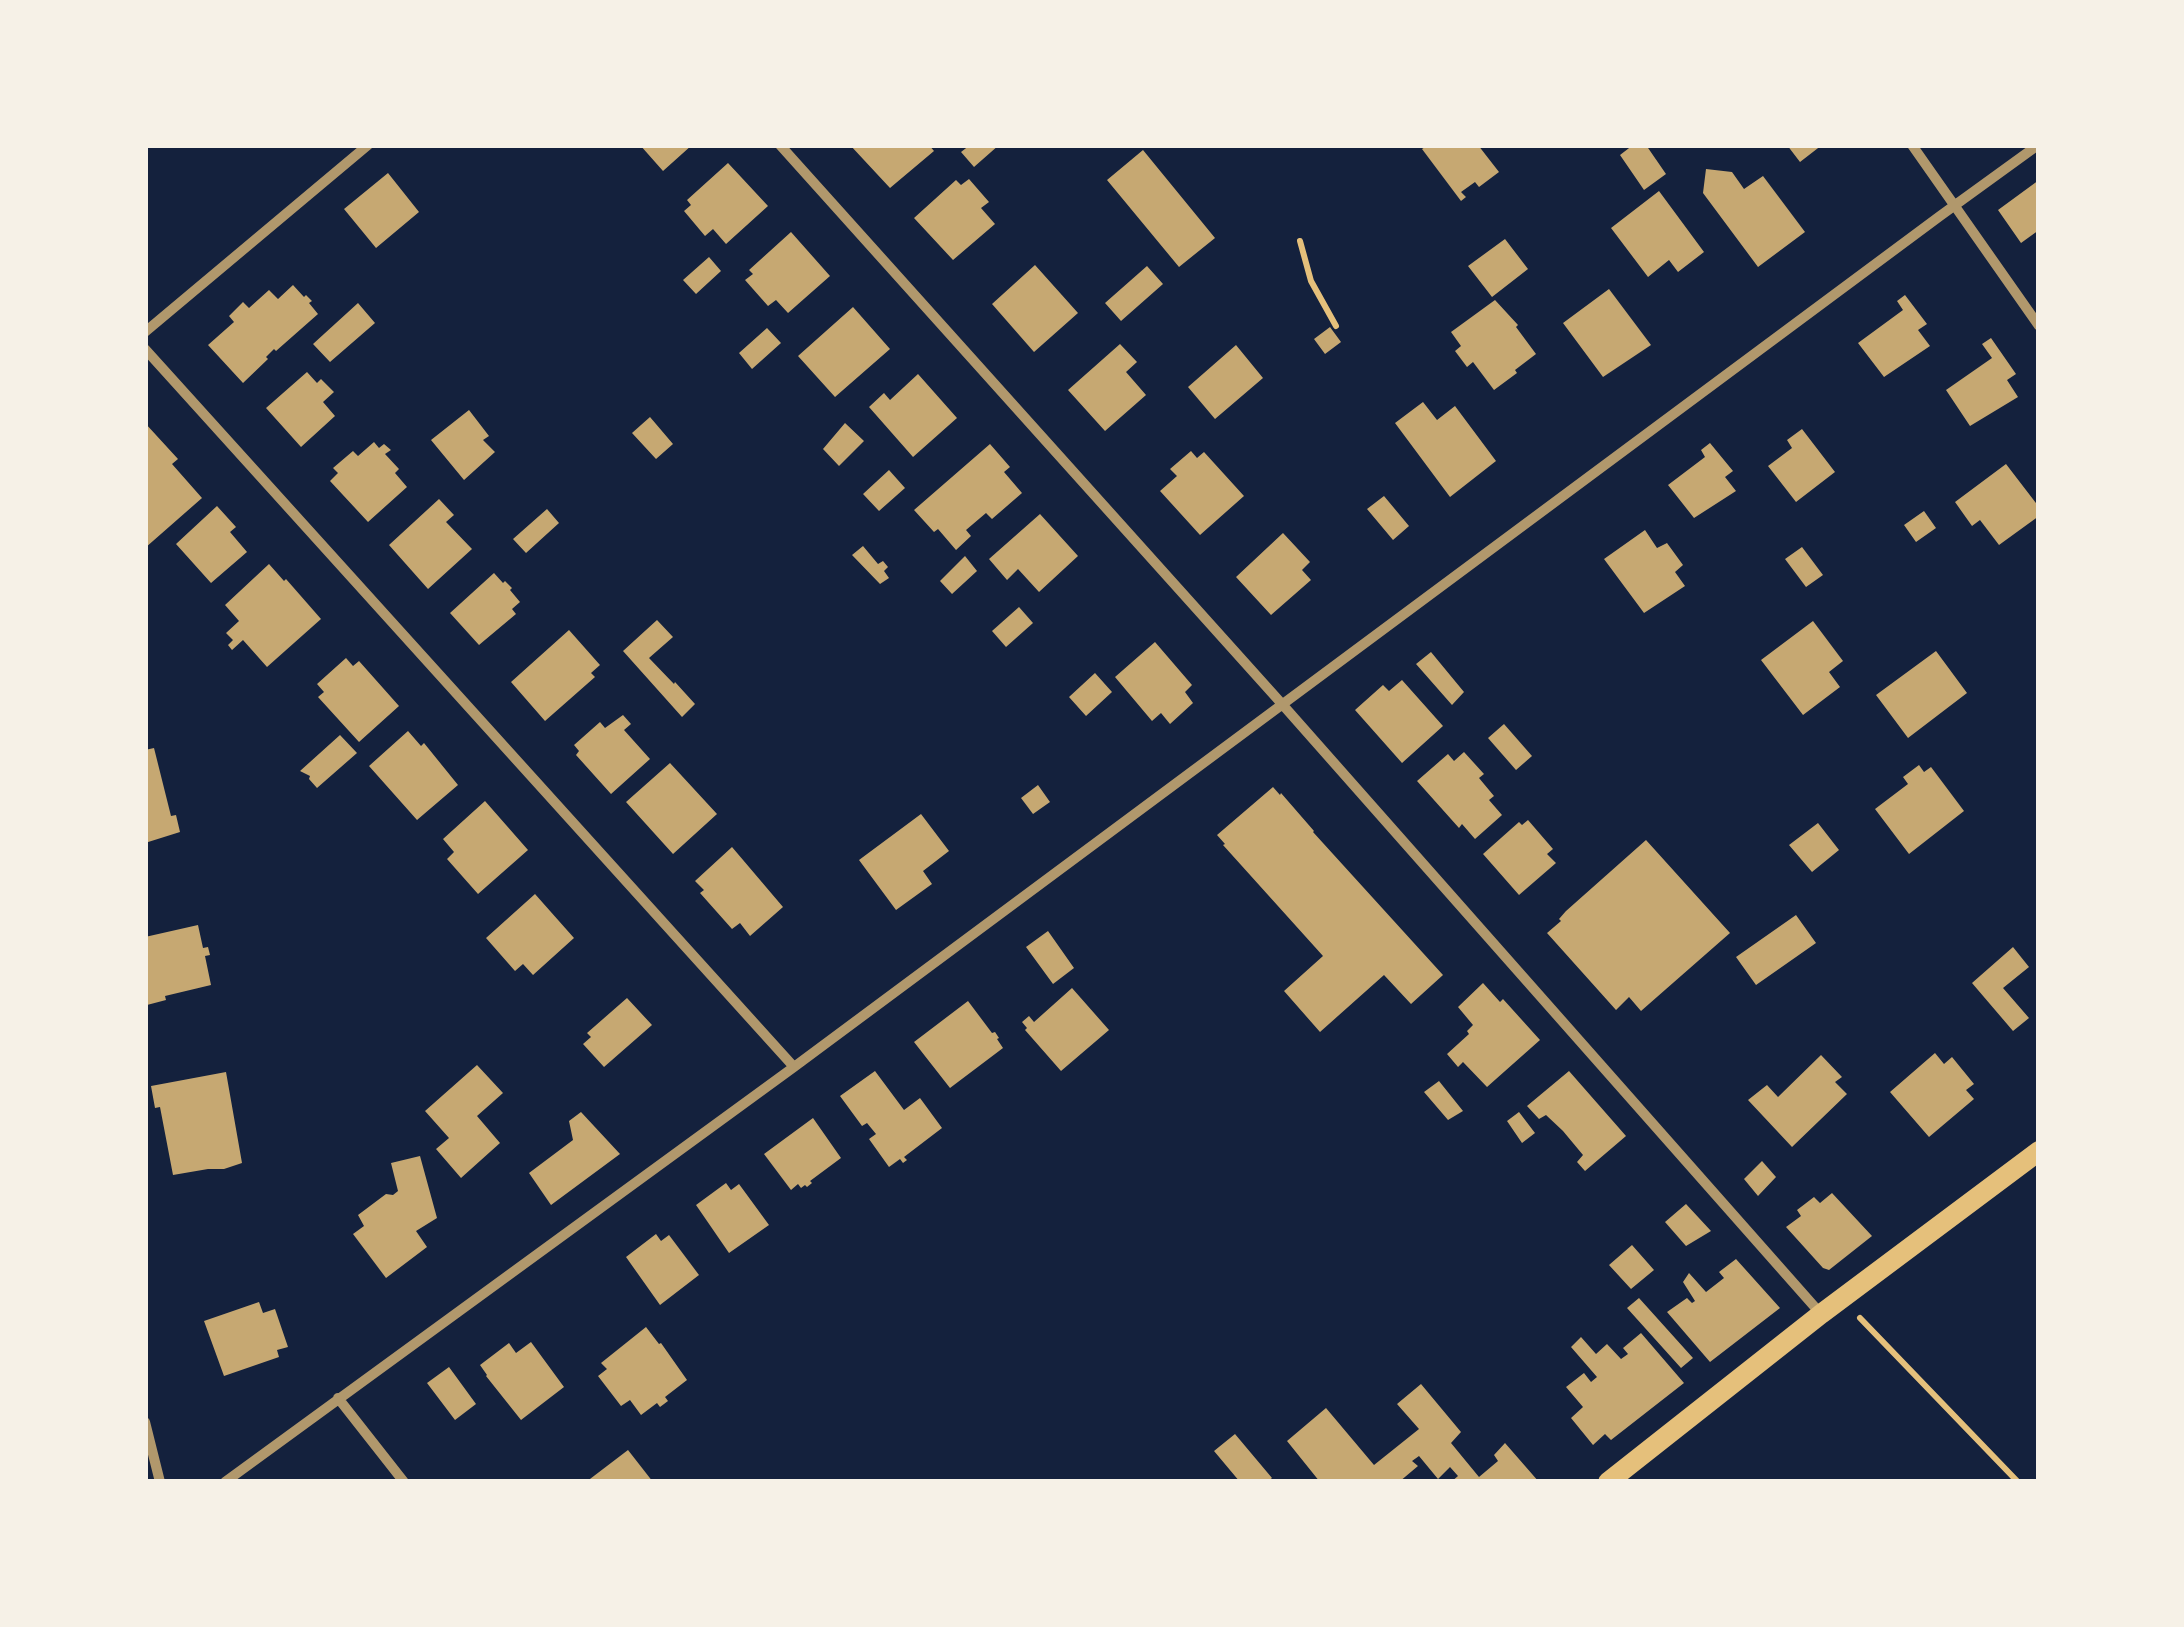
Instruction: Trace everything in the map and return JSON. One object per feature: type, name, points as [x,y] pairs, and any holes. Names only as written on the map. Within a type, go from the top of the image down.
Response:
[{"type":"main road","points":[[1608,1482],[2039,1151]]},
{"type":"street","points":[[145,332],[368,145]]},
{"type":"street","points":[[780,145],[1822,1314]]},
{"type":"street","points":[[1912,145],[2039,326]]},
{"type":"street","points":[[226,1482],[794,1067],[2038,145]]},
{"type":"street","points":[[145,349],[794,1067]]},
{"type":"street","points":[[338,1398],[404,1482]]},
{"type":"street","points":[[145,1422],[160,1482]]},
{"type":"path","points":[[1300,241],[1310,281],[1336,326]]},
{"type":"path","points":[[1842,1299],[2018,1482]]},
{"type":"building","points":[[640,145],[692,145],[663,171]]},
{"type":"building","points":[[850,145],[929,145],[934,151],[890,188]]},
{"type":"building","points":[[970,145],[999,145],[974,167],[961,152]]},
{"type":"building","points":[[1428,145],[1478,145],[1499,172],[1479,187],[1475,182],[1461,192],[1466,197],[1461,201],[1422,149]]},
{"type":"building","points":[[1633,145],[1646,145],[1666,174],[1644,190],[1620,155]]},
{"type":"building","points":[[1787,145],[1822,145],[1800,162]]},
{"type":"building","points":[[1143,150],[1215,238],[1179,267],[1107,180]]},
{"type":"building","points":[[728,163],[768,206],[726,244],[713,229],[705,236],[684,211],[691,205],[687,200]]},
{"type":"building","points":[[1706,169],[1732,172],[1744,189],[1763,176],[1805,232],[1758,267],[1703,193]]},
{"type":"building","points":[[388,173],[419,212],[376,248],[344,209]]},
{"type":"building","points":[[969,179],[989,202],[981,208],[995,224],[953,260],[914,218],[956,180],[961,185]]},
{"type":"building","points":[[2039,180],[2039,230],[2021,243],[1998,210]]},
{"type":"building","points":[[1659,191],[1704,252],[1678,272],[1669,260],[1648,277],[1611,228]]},
{"type":"building","points":[[791,232],[830,276],[788,313],[776,300],[768,306],[745,280],[753,274],[749,270]]},
{"type":"building","points":[[1505,239],[1528,269],[1492,297],[1468,266]]},
{"type":"building","points":[[709,257],[721,271],[696,294],[683,280]]},
{"type":"building","points":[[1035,265],[1078,313],[1034,352],[992,304]]},
{"type":"building","points":[[1147,266],[1163,284],[1121,321],[1105,303]]},
{"type":"building","points":[[293,285],[312,301],[309,303],[318,314],[274,349],[243,383],[208,345],[234,322],[229,316],[243,302],[249,308],[269,290],[278,299]]},
{"type":"building","points":[[1609,289],[1651,345],[1603,377],[1563,323]]},
{"type":"building","points":[[1905,295],[1927,324],[1918,330],[1930,346],[1884,377],[1858,343],[1903,310],[1897,301]]},
{"type":"building","points":[[1495,300],[1518,325],[1536,354],[1494,390],[1473,362],[1467,367],[1455,351],[1461,346],[1451,332]]},
{"type":"building","points":[[358,303],[375,323],[330,362],[313,344]]},
{"type":"building","points":[[853,307],[890,349],[835,397],[798,356]]},
{"type":"building","points":[[1330,327],[1341,342],[1325,354],[1314,339]]},
{"type":"building","points":[[767,328],[781,343],[752,369],[739,353]]},
{"type":"building","points":[[1991,338],[2016,374],[2007,380],[2018,397],[1970,426],[1946,390],[1992,358],[1982,344]]},
{"type":"building","points":[[1120,344],[1137,362],[1126,372],[1146,395],[1105,431],[1068,390]]},
{"type":"building","points":[[1236,345],[1263,378],[1215,419],[1188,387]]},
{"type":"building","points":[[307,372],[334,392],[323,402],[335,416],[301,447],[266,408]]},
{"type":"building","points":[[918,374],[957,418],[913,457],[869,407],[884,393],[890,400]]},
{"type":"building","points":[[1423,402],[1437,420],[1455,406],[1496,461],[1450,497],[1395,423]]},
{"type":"building","points":[[469,410],[489,436],[483,440],[495,452],[464,480],[431,440]]},
{"type":"building","points":[[650,417],[673,444],[656,459],[632,433]]},
{"type":"building","points":[[145,423],[178,459],[172,464],[202,498],[145,548]]},
{"type":"building","points":[[845,423],[864,441],[839,466],[823,449]]},
{"type":"building","points":[[1802,429],[1835,472],[1796,502],[1768,466],[1792,448],[1787,440]]},
{"type":"building","points":[[374,442],[379,448],[384,444],[391,450],[385,454],[399,469],[395,473],[407,487],[368,522],[330,481],[338,473],[333,468],[353,451],[358,456]]},
{"type":"building","points":[[1710,443],[1733,471],[1725,477],[1736,491],[1694,518],[1668,485],[1705,457],[1701,450]]},
{"type":"building","points":[[990,444],[1010,467],[1004,472],[1022,493],[992,519],[986,513],[966,530],[971,536],[956,550],[914,510]]},
{"type":"building","points":[[1191,451],[1197,458],[1204,452],[1244,496],[1200,535],[1160,491],[1177,476],[1170,469]]},
{"type":"building","points":[[2006,464],[2039,507],[2039,516],[1999,545],[1980,520],[1972,526],[1955,502]]},
{"type":"building","points":[[889,470],[905,488],[879,511],[863,494]]},
{"type":"building","points":[[1384,496],[1409,526],[1393,540],[1367,509]]},
{"type":"building","points":[[439,499],[454,515],[446,522],[472,549],[428,589],[389,545]]},
{"type":"building","points":[[217,506],[236,527],[230,532],[247,552],[211,583],[176,544]]},
{"type":"building","points":[[547,509],[559,523],[526,553],[513,539]]},
{"type":"building","points":[[1924,511],[1936,528],[1916,542],[1904,525]]},
{"type":"building","points":[[1040,514],[1078,556],[1039,592],[1018,569],[1007,580],[989,559]]},
{"type":"building","points":[[1645,530],[1657,548],[1667,543],[1683,565],[1675,572],[1685,586],[1644,613],[1604,559]]},
{"type":"building","points":[[1283,533],[1310,562],[1302,570],[1311,580],[1271,615],[1236,577]]},
{"type":"building","points":[[863,546],[878,564],[883,561],[888,567],[884,571],[889,578],[880,584],[852,555]]},
{"type":"building","points":[[1802,547],[1823,575],[1806,587],[1785,559]]},
{"type":"building","points":[[965,556],[977,571],[952,594],[940,581]]},
{"type":"building","points":[[269,564],[321,619],[267,667],[243,640],[232,650],[228,645],[233,640],[226,633],[239,621],[225,605]]},
{"type":"building","points":[[494,573],[512,588],[520,602],[512,609],[516,614],[479,645],[450,613]]},
{"type":"building","points":[[1019,607],[1033,623],[1006,647],[992,631]]},
{"type":"building","points":[[657,620],[673,637],[649,658],[695,704],[682,717],[623,651]]},
{"type":"building","points":[[1813,621],[1843,661],[1829,672],[1840,687],[1803,715],[1761,660]]},
{"type":"building","points":[[569,630],[600,665],[591,673],[595,677],[545,721],[511,682]]},
{"type":"building","points":[[1155,642],[1192,685],[1185,692],[1193,703],[1170,724],[1161,713],[1152,721],[1115,677]]},
{"type":"building","points":[[1936,651],[1967,693],[1908,738],[1876,695]]},
{"type":"building","points":[[1431,652],[1464,692],[1452,705],[1416,664]]},
{"type":"building","points":[[346,658],[353,666],[359,661],[399,706],[359,742],[318,697],[324,692],[317,684]]},
{"type":"building","points":[[1095,673],[1112,692],[1086,716],[1069,697]]},
{"type":"building","points":[[1402,680],[1443,726],[1402,763],[1355,710],[1383,685],[1389,691]]},
{"type":"building","points":[[623,715],[631,724],[624,730],[650,759],[611,794],[576,755],[579,751],[574,745],[600,722],[605,728]]},
{"type":"building","points":[[1504,724],[1532,756],[1516,770],[1488,738]]},
{"type":"building","points":[[408,731],[421,746],[424,743],[458,785],[417,820],[369,766]]},
{"type":"building","points":[[340,735],[357,753],[317,788],[310,776],[300,771]]},
{"type":"building","points":[[154,748],[171,816],[176,815],[180,832],[145,843],[145,750]]},
{"type":"building","points":[[1464,752],[1484,774],[1479,778],[1494,796],[1489,800],[1502,815],[1475,839],[1462,824],[1459,828],[1417,781],[1448,754],[1454,761]]},
{"type":"building","points":[[670,763],[717,814],[673,854],[626,802]]},
{"type":"building","points":[[1919,765],[1924,772],[1931,767],[1964,811],[1909,854],[1875,809],[1908,784],[1903,777]]},
{"type":"building","points":[[1038,785],[1050,802],[1033,814],[1021,798]]},
{"type":"building","points":[[1273,787],[1443,975],[1411,1004],[1384,975],[1320,1032],[1284,991],[1323,956],[1217,835]]},
{"type":"building","points":[[485,801],[528,850],[478,894],[447,859],[454,852],[443,839]]},
{"type":"building","points":[[921,814],[949,851],[923,871],[932,884],[896,910],[859,860]]},
{"type":"building","points":[[1528,820],[1553,849],[1547,854],[1556,863],[1519,895],[1483,854],[1519,822],[1522,825]]},
{"type":"building","points":[[1818,823],[1839,850],[1812,872],[1789,845]]},
{"type":"building","points":[[1646,840],[1730,933],[1641,1011],[1629,997],[1616,1010],[1547,933],[1566,911]]},
{"type":"building","points":[[732,847],[783,907],[750,936],[740,923],[732,929],[700,893],[704,890],[695,881]]},
{"type":"building","points":[[535,894],[574,938],[533,975],[523,964],[515,971],[486,938]]},
{"type":"building","points":[[1796,915],[1816,943],[1756,985],[1736,957]]},
{"type":"building","points":[[198,925],[203,948],[208,947],[210,955],[205,956],[211,985],[165,996],[166,1000],[147,1005],[145,937]]},
{"type":"building","points":[[1048,931],[1074,968],[1053,984],[1026,947]]},
{"type":"building","points":[[2013,947],[2029,967],[2003,988],[2029,1018],[2013,1031],[1972,983]]},
{"type":"building","points":[[1483,983],[1540,1040],[1487,1087],[1463,1062],[1458,1067],[1447,1054],[1469,1034],[1467,1031],[1473,1025],[1458,1007]]},
{"type":"building","points":[[1072,988],[1109,1030],[1061,1071],[1022,1022],[1029,1016],[1034,1022]]},
{"type":"building","points":[[627,998],[652,1025],[604,1067],[583,1044],[591,1037],[587,1033]]},
{"type":"building","points":[[968,1001],[995,1032],[1003,1048],[950,1088],[914,1042]]},
{"type":"building","points":[[1935,1053],[1944,1064],[1952,1057],[1974,1084],[1966,1090],[1974,1099],[1929,1137],[1890,1092]]},
{"type":"building","points":[[1821,1055],[1842,1077],[1835,1082],[1847,1094],[1792,1147],[1748,1100],[1767,1085],[1778,1097]]},
{"type":"building","points":[[477,1065],[503,1093],[477,1116],[500,1143],[461,1178],[436,1149],[449,1138],[425,1111]]},
{"type":"building","points":[[875,1071],[904,1110],[920,1098],[942,1128],[904,1157],[907,1160],[903,1163],[900,1159],[889,1167],[869,1139],[876,1134],[867,1123],[862,1126],[840,1096]]},
{"type":"building","points":[[1569,1071],[1626,1136],[1585,1171],[1577,1162],[1583,1155],[1563,1131],[1546,1115],[1539,1119],[1527,1106]]},
{"type":"building","points":[[226,1072],[242,1163],[173,1175],[160,1107],[155,1108],[151,1086]]},
{"type":"building","points":[[1439,1081],[1463,1111],[1448,1120],[1424,1092]]},
{"type":"building","points":[[581,1112],[620,1154],[551,1205],[529,1173],[573,1140],[569,1121]]},
{"type":"building","points":[[1519,1112],[1535,1133],[1522,1143],[1507,1121]]},
{"type":"building","points":[[813,1118],[841,1158],[807,1187],[798,1184],[791,1190],[764,1154]]},
{"type":"building","points":[[420,1156],[437,1218],[416,1231],[427,1247],[386,1278],[353,1234],[364,1226],[358,1215],[386,1194],[398,1191],[391,1163]]},
{"type":"building","points":[[1762,1161],[1776,1177],[1758,1196],[1744,1179]]},
{"type":"building","points":[[726,1183],[731,1190],[739,1184],[769,1225],[729,1253],[696,1205]]},
{"type":"building","points":[[1832,1193],[1872,1236],[1829,1270],[1786,1227],[1801,1216],[1797,1210],[1814,1197],[1820,1203]]},
{"type":"building","points":[[1686,1204],[1711,1231],[1686,1246],[1665,1222]]},
{"type":"building","points":[[656,1234],[661,1241],[669,1235],[699,1275],[660,1305],[626,1257]]},
{"type":"building","points":[[1632,1245],[1654,1270],[1631,1289],[1609,1265]]},
{"type":"building","points":[[1736,1259],[1780,1308],[1710,1362],[1667,1312],[1687,1298],[1695,1301],[1683,1282],[1689,1273],[1706,1292],[1724,1278],[1719,1272]]},
{"type":"building","points":[[1639,1298],[1693,1358],[1681,1368],[1627,1308]]},
{"type":"building","points":[[259,1302],[263,1313],[275,1309],[288,1347],[277,1350],[279,1357],[224,1376],[204,1321]]},
{"type":"building","points":[[646,1327],[687,1380],[665,1397],[668,1401],[660,1407],[657,1403],[641,1415],[630,1400],[621,1406],[598,1376],[607,1369],[601,1363]]},
{"type":"building","points":[[1641,1333],[1684,1383],[1611,1440],[1605,1434],[1593,1445],[1571,1418],[1583,1407],[1566,1387],[1584,1373],[1591,1382],[1597,1377],[1571,1347],[1581,1337],[1596,1354],[1607,1344],[1621,1359],[1628,1354],[1623,1348]]},
{"type":"building","points":[[531,1342],[564,1387],[521,1420],[480,1365],[509,1343],[516,1353]]},
{"type":"building","points":[[449,1367],[476,1404],[455,1420],[427,1383]]},
{"type":"building","points":[[1421,1384],[1461,1432],[1451,1443],[1479,1477],[1498,1461],[1494,1455],[1505,1443],[1539,1482],[1451,1482],[1458,1476],[1450,1467],[1438,1479],[1419,1456],[1412,1461],[1418,1466],[1399,1482],[1320,1482],[1287,1441],[1326,1408],[1374,1465],[1419,1429],[1397,1404]]},
{"type":"building","points":[[1235,1434],[1272,1478],[1267,1482],[1240,1482],[1214,1451]]},
{"type":"building","points":[[628,1450],[653,1482],[586,1482]]}]
